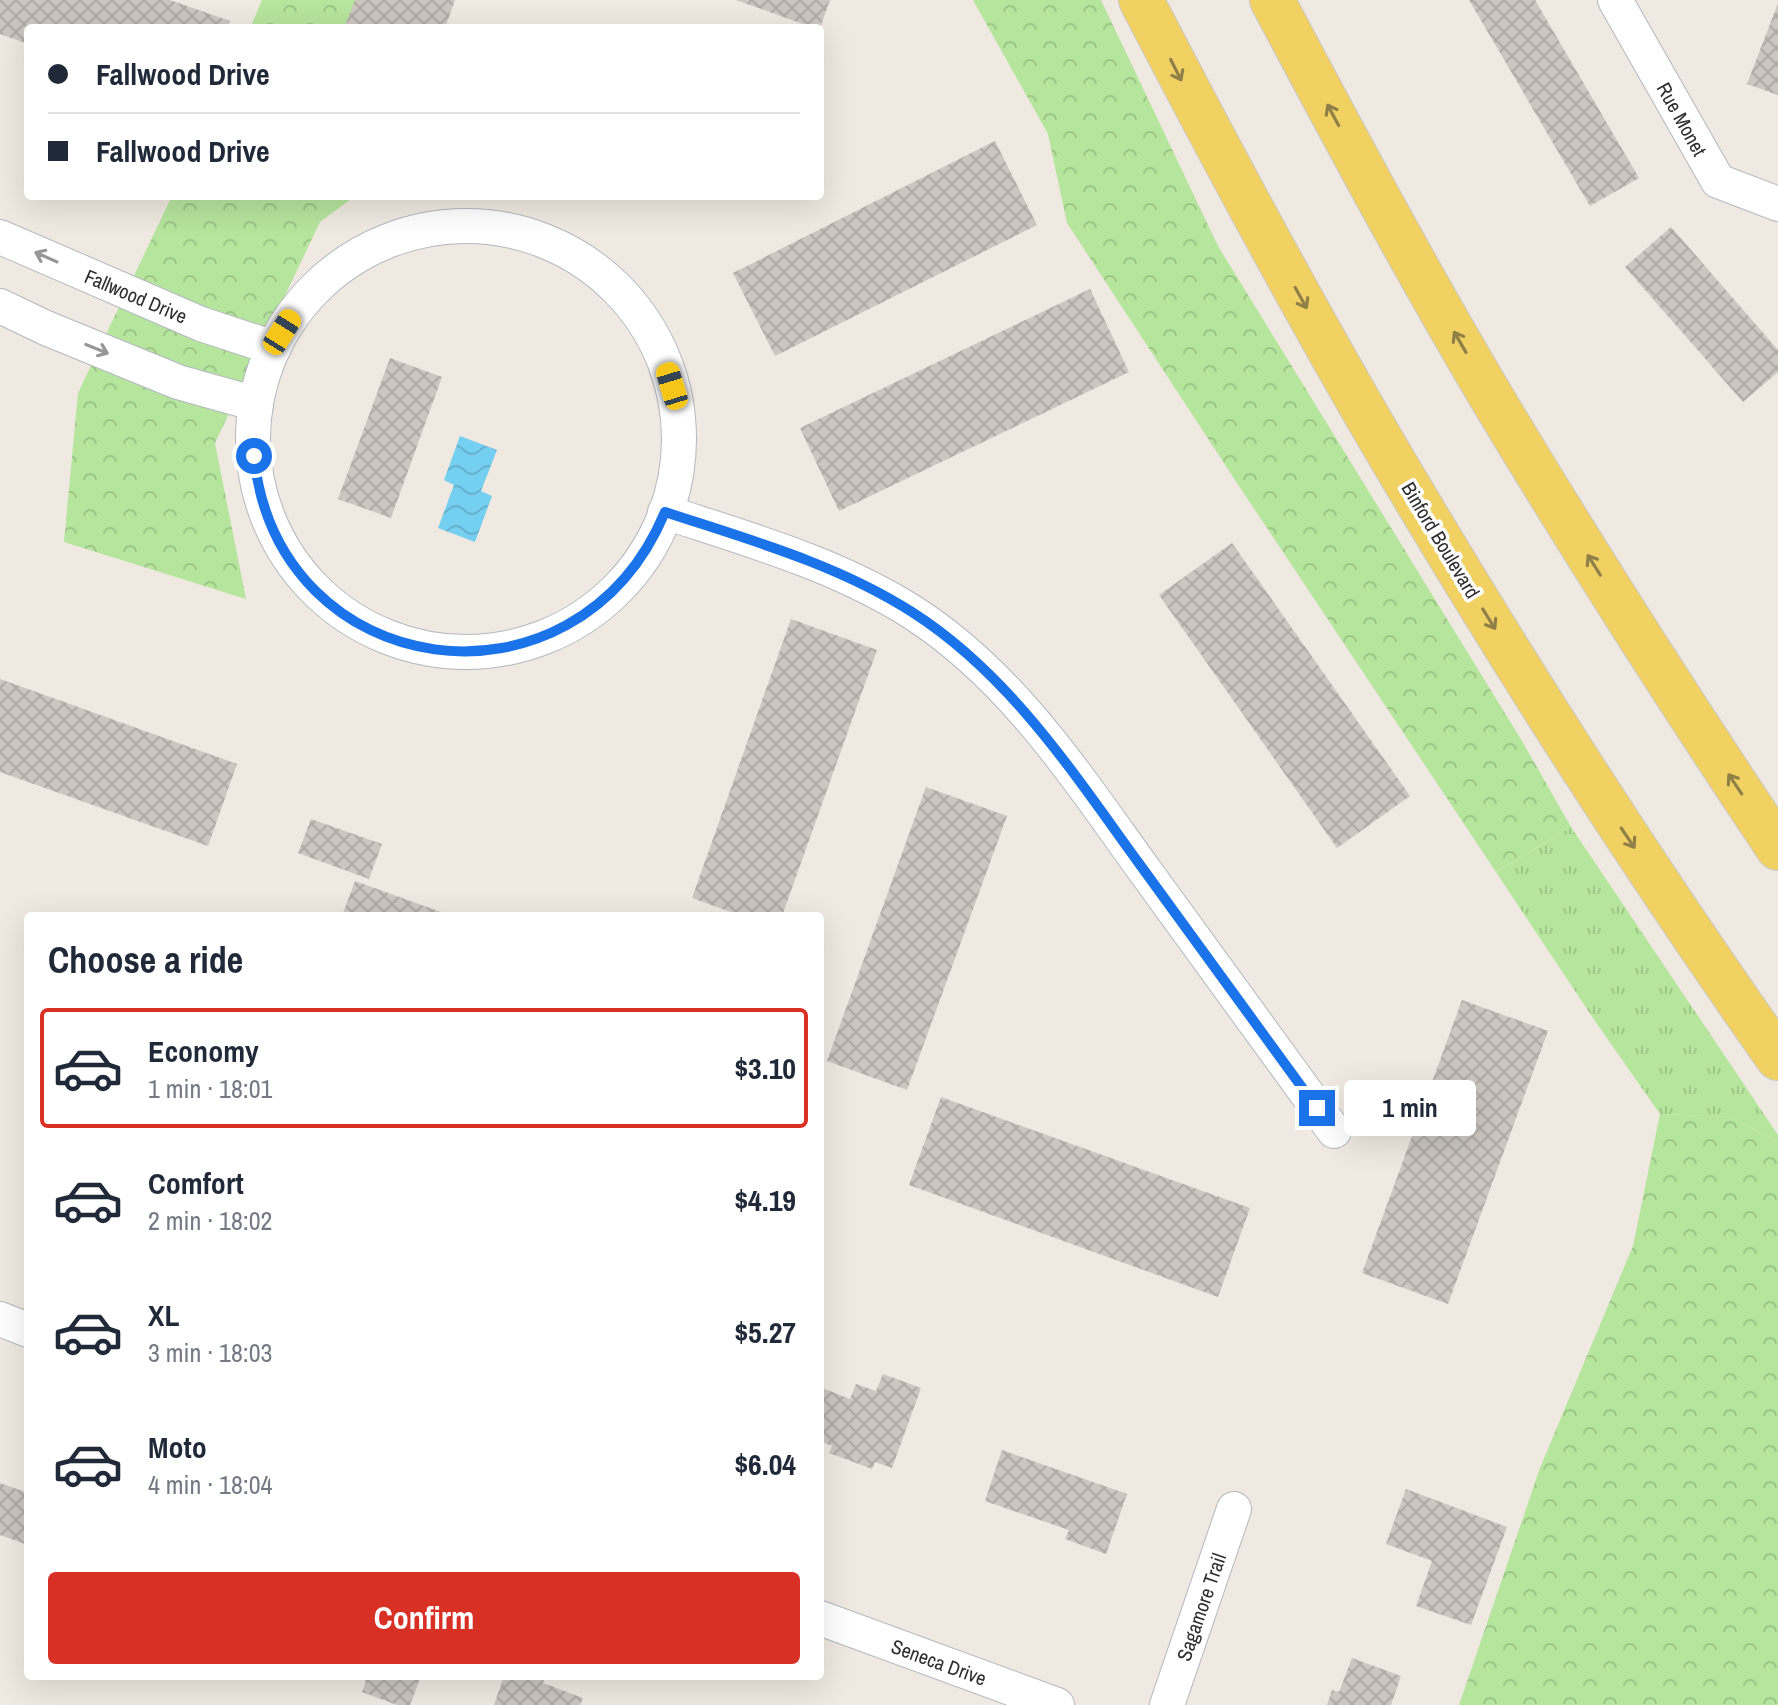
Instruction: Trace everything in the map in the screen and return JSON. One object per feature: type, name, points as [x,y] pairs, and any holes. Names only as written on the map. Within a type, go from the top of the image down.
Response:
[{"type":"main road","name":"Binford Boulevard","points":[[1141,0],[1284,269],[1400,473],[1621,826],[1778,1058]]},
{"type":"main road","points":[[1272,0],[1373,190],[1486,388],[1626,616],[1778,848]]},
{"type":"street","name":"Rue Monet","points":[[1615,0],[1718,181],[1778,204]]},
{"type":"street","points":[[472,226],[508,230],[543,240],[576,256],[618,289],[647,327],[662,355],[672,386],[679,434],[674,481],[653,541],[626,579],[591,611],[564,628],[535,640],[490,651],[459,652],[412,645],[365,627],[310,584],[288,556],[272,525],[258,483],[254,439],[256,404],[274,348],[302,304],[326,278],[355,258],[402,236],[436,228],[472,226]]},
{"type":"street","name":"Fallwood Drive","points":[[0,237],[201,324],[274,348]]},
{"type":"street","points":[[0,306],[178,382],[256,404]]},
{"type":"street","points":[[665,512],[809,561],[859,582],[913,613],[971,656],[1005,688],[1055,749],[1334,1131]]},
{"type":"street","points":[[0,1319],[24,1328]]},
{"type":"street","name":"Sagamore Trail","points":[[1167,1705],[1234,1509]]},
{"type":"street","name":"Seneca Drive","points":[[824,1619],[1057,1705]]},
{"type":"green space","points":[[262,0],[399,0],[384,24],[252,24]]},
{"type":"green space","points":[[973,0],[1101,0],[1218,246],[1522,741],[1571,827],[1496,872],[1067,223],[1048,134]]},
{"type":"green space","points":[[170,200],[350,200],[320,222],[215,443],[246,599],[64,542],[78,393]]},
{"type":"green space","points":[[1571,827],[1778,1135],[1778,1142],[1730,1117],[1660,1114],[1496,872]]},
{"type":"green space","points":[[1660,1114],[1730,1117],[1778,1142],[1778,1705],[1459,1705],[1540,1468],[1633,1246]]},
{"type":"water","points":[[460,436],[497,450],[481,491],[492,496],[475,542],[438,528],[454,485],[444,480]]},
{"type":"building","points":[[0,0],[170,0],[230,21],[229,24],[24,24],[24,43],[0,34]]},
{"type":"building","points":[[355,0],[455,0],[446,24],[346,24]]},
{"type":"building","points":[[736,0],[830,0],[821,24],[803,24]]},
{"type":"building","points":[[1469,0],[1535,0],[1639,178],[1590,206]]},
{"type":"building","points":[[1778,3],[1778,95],[1747,84]]},
{"type":"building","points":[[995,141],[1037,225],[775,356],[733,273]]},
{"type":"building","points":[[1671,227],[1778,350],[1778,372],[1743,402],[1625,267]]},
{"type":"building","points":[[1090,289],[1129,372],[839,511],[800,428]]},
{"type":"building","points":[[390,358],[442,377],[391,518],[338,499]]},
{"type":"building","points":[[1232,543],[1410,796],[1337,848],[1159,595]]},
{"type":"building","points":[[791,619],[877,650],[783,912],[731,912],[692,898]]},
{"type":"building","points":[[0,679],[237,764],[208,846],[0,772]]},
{"type":"building","points":[[926,787],[1007,816],[907,1090],[827,1061]]},
{"type":"building","points":[[311,819],[382,844],[369,879],[298,853]]},
{"type":"building","points":[[355,881],[441,912],[343,912]]},
{"type":"building","points":[[1462,1000],[1548,1031],[1448,1304],[1362,1273]]},
{"type":"building","points":[[941,1097],[1250,1208],[1218,1297],[909,1185]]},
{"type":"building","points":[[883,1374],[921,1388],[892,1468],[875,1462],[872,1469],[829,1453],[832,1446],[824,1443],[824,1389],[850,1399],[856,1384],[876,1391]]},
{"type":"building","points":[[1002,1450],[1127,1494],[1106,1554],[1065,1539],[1069,1530],[985,1501]]},
{"type":"building","points":[[0,1483],[24,1492],[24,1544],[0,1535]]},
{"type":"building","points":[[1406,1489],[1507,1527],[1471,1625],[1416,1606],[1432,1561],[1386,1544]]},
{"type":"building","points":[[1352,1658],[1401,1676],[1391,1705],[1327,1705],[1332,1690],[1339,1692]]},
{"type":"building","points":[[364,1680],[419,1680],[410,1705],[397,1705],[362,1692]]},
{"type":"building","points":[[503,1680],[544,1680],[543,1683],[583,1698],[580,1705],[494,1705]]},
{"type":"route","points":[[254,456],[260,491],[272,525],[288,556],[310,584],[365,627],[412,645],[459,652],[490,651],[521,645],[564,628],[591,611],[626,579],[653,541],[665,512],[809,561],[893,600],[958,645],[1020,705],[1088,793],[1317,1108]]}]
